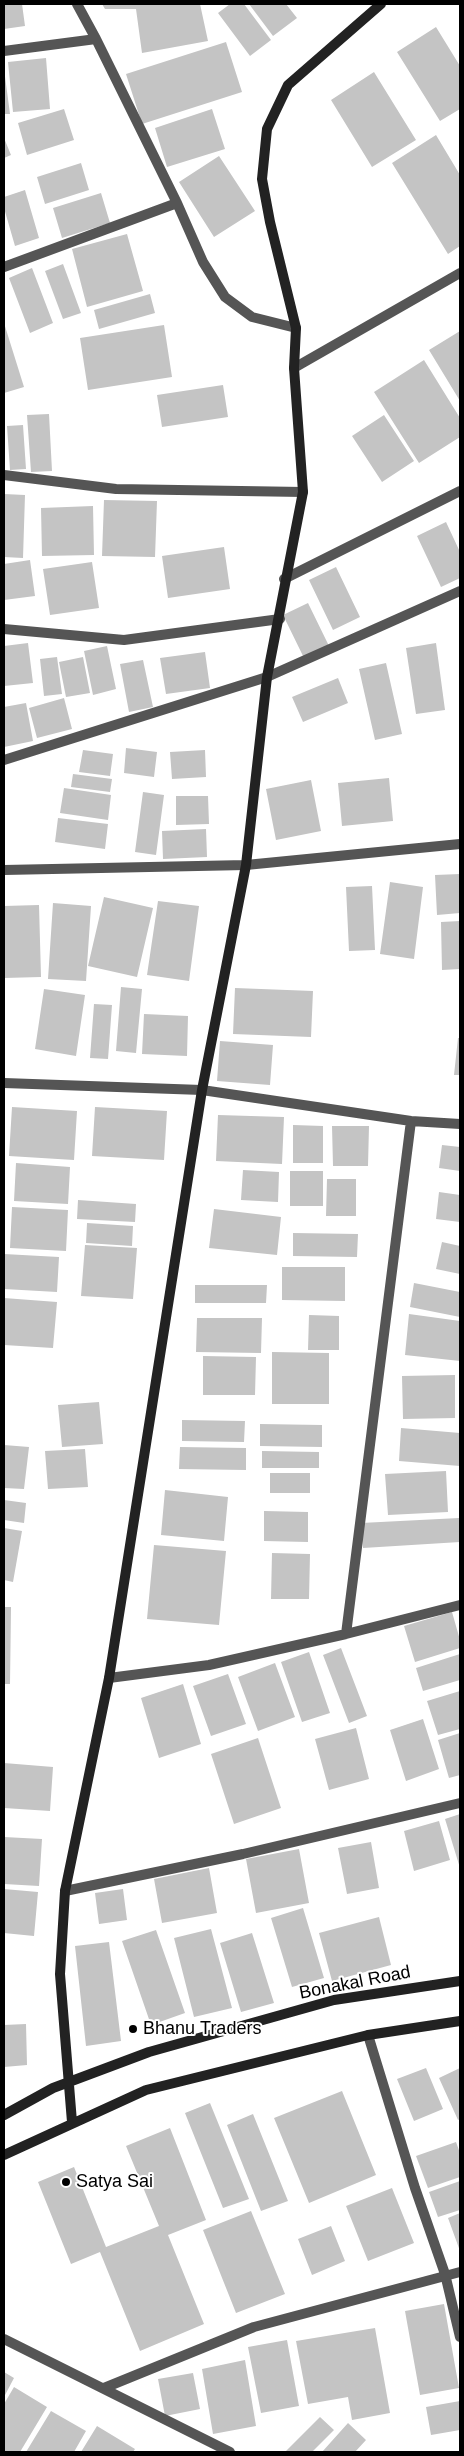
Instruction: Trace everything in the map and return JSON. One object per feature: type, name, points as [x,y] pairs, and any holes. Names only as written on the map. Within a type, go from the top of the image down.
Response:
[{"type":"street","points":[[77,4],[177,203],[203,262],[225,297],[252,317],[296,328]]},
{"type":"street","points":[[72,2122],[60,1974],[66,1891],[109,1678],[202,1090],[246,865],[267,677],[280,619],[284,579],[303,492],[294,368],[296,328],[270,222],[262,179],[266,129],[288,85],[381,4]]},
{"type":"street","points":[[4,50],[96,39]]},
{"type":"street","points":[[4,267],[177,203]]},
{"type":"street","points":[[294,368],[460,273]]},
{"type":"street","points":[[4,474],[116,489],[303,492]]},
{"type":"street","points":[[284,579],[460,491]]},
{"type":"street","points":[[4,760],[267,677],[460,591]]},
{"type":"street","points":[[4,630],[124,640],[280,619]]},
{"type":"street","points":[[4,870],[246,865],[460,844]]},
{"type":"street","points":[[4,1083],[202,1090],[411,1120],[460,1124]]},
{"type":"street","points":[[346,1634],[411,1120]]},
{"type":"street","points":[[109,1678],[209,1665],[346,1634],[460,1605]]},
{"type":"street","points":[[66,1891],[243,1854],[460,1803]]},
{"type":"street","name":"Bonakal Road","points":[[4,2115],[69,2082],[149,2052],[334,2000],[460,1981]]},
{"type":"street","points":[[4,2155],[72,2122],[146,2090],[368,2035],[460,2020]]},
{"type":"street","points":[[368,2035],[415,2188],[445,2274],[460,2338]]},
{"type":"street","points":[[104,2388],[254,2327],[445,2274],[460,2272]]},
{"type":"street","points":[[4,2339],[230,2452]]},
{"type":"building","points":[[4,4],[22,4],[25,26],[4,29]]},
{"type":"building","points":[[102,4],[200,4],[208,41],[142,53],[136,9],[105,9]]},
{"type":"building","points":[[230,4],[244,4],[271,40],[250,56],[218,13]]},
{"type":"building","points":[[249,4],[286,4],[297,18],[273,36]]},
{"type":"building","points":[[436,27],[460,66],[460,109],[440,121],[397,52]]},
{"type":"building","points":[[226,42],[242,92],[142,124],[126,74]]},
{"type":"building","points":[[46,58],[50,109],[13,112],[8,62]]},
{"type":"building","points":[[4,69],[10,114],[4,114]]},
{"type":"building","points":[[374,72],[416,140],[372,167],[331,100]]},
{"type":"building","points":[[64,109],[74,140],[27,155],[18,123]]},
{"type":"building","points":[[212,109],[225,149],[167,167],[155,128]]},
{"type":"building","points":[[436,135],[460,175],[460,246],[448,254],[392,163]]},
{"type":"building","points":[[4,138],[11,155],[4,158]]},
{"type":"building","points":[[219,156],[255,211],[214,237],[179,182]]},
{"type":"building","points":[[81,163],[89,190],[45,204],[37,177]]},
{"type":"building","points":[[25,190],[39,238],[15,246],[4,208],[4,197]]},
{"type":"building","points":[[101,193],[110,223],[62,238],[53,208]]},
{"type":"building","points":[[127,234],[143,291],[87,307],[72,249]]},
{"type":"building","points":[[63,264],[81,313],[63,319],[45,271]]},
{"type":"building","points":[[32,268],[53,323],[30,333],[9,278]]},
{"type":"building","points":[[150,294],[155,313],[99,329],[94,310]]},
{"type":"building","points":[[4,323],[24,387],[4,393]]},
{"type":"building","points":[[164,325],[172,377],[88,390],[80,338]]},
{"type":"building","points":[[460,331],[460,401],[429,350]]},
{"type":"building","points":[[424,360],[460,418],[460,437],[419,463],[374,392]]},
{"type":"building","points":[[223,385],[228,417],[162,427],[157,395]]},
{"type":"building","points":[[49,414],[52,471],[31,472],[27,415]]},
{"type":"building","points":[[384,415],[414,461],[382,482],[352,436]]},
{"type":"building","points":[[23,425],[26,469],[10,470],[7,426]]},
{"type":"building","points":[[4,494],[25,495],[23,558],[4,557]]},
{"type":"building","points":[[104,500],[157,501],[155,557],[102,556]]},
{"type":"building","points":[[93,506],[94,555],[42,556],[41,508]]},
{"type":"building","points":[[446,522],[460,552],[460,578],[441,587],[417,536]]},
{"type":"building","points":[[224,547],[230,589],[168,598],[162,556]]},
{"type":"building","points":[[30,560],[35,596],[4,600],[4,564]]},
{"type":"building","points":[[92,562],[99,608],[50,615],[43,569]]},
{"type":"building","points":[[336,567],[360,617],[333,630],[309,580]]},
{"type":"building","points":[[308,603],[329,646],[304,658],[283,615]]},
{"type":"building","points":[[28,643],[33,683],[4,686],[4,646]]},
{"type":"building","points":[[436,643],[445,710],[416,714],[406,648]]},
{"type":"building","points":[[107,646],[116,689],[93,695],[84,651]]},
{"type":"building","points":[[205,652],[210,688],[166,694],[160,658]]},
{"type":"building","points":[[57,657],[62,694],[44,696],[40,659]]},
{"type":"building","points":[[83,657],[90,693],[66,697],[59,662]]},
{"type":"building","points":[[143,660],[153,707],[129,712],[120,664]]},
{"type":"building","points":[[386,663],[402,734],[375,740],[359,669]]},
{"type":"building","points":[[338,678],[348,703],[303,722],[292,697]]},
{"type":"building","points":[[64,698],[72,729],[37,738],[29,708]]},
{"type":"building","points":[[26,703],[33,741],[4,747],[4,707]]},
{"type":"building","points":[[126,748],[157,752],[154,777],[124,773]]},
{"type":"building","points":[[83,750],[113,754],[110,776],[79,772]]},
{"type":"building","points":[[205,750],[206,777],[172,779],[170,752]]},
{"type":"building","points":[[73,774],[112,779],[110,792],[71,787]]},
{"type":"building","points":[[389,778],[393,821],[342,826],[338,783]]},
{"type":"building","points":[[311,780],[321,831],[276,840],[266,789]]},
{"type":"building","points":[[64,788],[111,795],[108,820],[60,813]]},
{"type":"building","points":[[143,792],[164,795],[156,855],[135,852]]},
{"type":"building","points":[[176,796],[208,796],[209,824],[176,825]]},
{"type":"building","points":[[58,818],[108,824],[105,849],[55,842]]},
{"type":"building","points":[[206,829],[207,857],[163,859],[162,831]]},
{"type":"building","points":[[460,874],[460,913],[437,915],[435,875]]},
{"type":"building","points":[[390,882],[423,887],[414,959],[380,954]]},
{"type":"building","points":[[372,886],[375,950],[349,951],[346,887]]},
{"type":"building","points":[[104,897],[153,908],[137,977],[88,966]]},
{"type":"building","points":[[158,901],[199,906],[189,981],[147,975]]},
{"type":"building","points":[[53,903],[91,906],[86,981],[48,979]]},
{"type":"building","points":[[39,905],[41,977],[4,978],[4,906]]},
{"type":"building","points":[[460,921],[460,969],[442,970],[441,922]]},
{"type":"building","points":[[121,987],[142,989],[136,1053],[116,1051]]},
{"type":"building","points":[[235,988],[313,991],[311,1037],[233,1034]]},
{"type":"building","points":[[44,989],[85,995],[76,1056],[35,1049]]},
{"type":"building","points":[[94,1004],[112,1005],[108,1059],[90,1058]]},
{"type":"building","points":[[144,1014],[188,1016],[187,1056],[142,1054]]},
{"type":"building","points":[[458,1038],[460,1038],[460,1075],[454,1075]]},
{"type":"building","points":[[220,1041],[273,1045],[270,1085],[217,1081]]},
{"type":"building","points":[[12,1107],[77,1111],[74,1160],[9,1156]]},
{"type":"building","points":[[95,1107],[167,1111],[164,1160],[92,1156]]},
{"type":"building","points":[[218,1115],[284,1117],[282,1164],[216,1161]]},
{"type":"building","points":[[293,1125],[323,1126],[323,1163],[293,1163]]},
{"type":"building","points":[[332,1126],[369,1126],[368,1166],[333,1166]]},
{"type":"building","points":[[442,1145],[460,1147],[460,1171],[439,1168]]},
{"type":"building","points":[[16,1163],[70,1167],[68,1204],[14,1201]]},
{"type":"building","points":[[243,1170],[279,1172],[278,1202],[241,1200]]},
{"type":"building","points":[[290,1171],[323,1171],[323,1206],[290,1206]]},
{"type":"building","points":[[327,1179],[356,1179],[356,1216],[326,1216]]},
{"type":"building","points":[[439,1192],[460,1195],[460,1222],[436,1219]]},
{"type":"building","points":[[78,1200],[136,1204],[135,1222],[77,1219]]},
{"type":"building","points":[[12,1207],[68,1210],[66,1251],[10,1248]]},
{"type":"building","points":[[214,1209],[281,1217],[277,1255],[209,1248]]},
{"type":"building","points":[[87,1223],[133,1226],[132,1246],[86,1243]]},
{"type":"building","points":[[293,1233],[358,1234],[357,1257],[293,1256]]},
{"type":"building","points":[[442,1242],[460,1246],[460,1274],[436,1269]]},
{"type":"building","points":[[85,1245],[137,1248],[133,1299],[81,1296]]},
{"type":"building","points":[[4,1254],[59,1257],[57,1292],[4,1289]]},
{"type":"building","points":[[282,1267],[345,1267],[345,1301],[282,1300]]},
{"type":"building","points":[[414,1283],[460,1292],[460,1317],[410,1307]]},
{"type":"building","points":[[195,1285],[267,1285],[266,1303],[195,1303]]},
{"type":"building","points":[[4,1298],[57,1302],[53,1348],[4,1345]]},
{"type":"building","points":[[409,1314],[460,1321],[460,1361],[405,1355]]},
{"type":"building","points":[[309,1315],[339,1316],[339,1350],[308,1350]]},
{"type":"building","points":[[197,1318],[262,1318],[261,1353],[196,1352]]},
{"type":"building","points":[[272,1352],[329,1353],[329,1404],[272,1404]]},
{"type":"building","points":[[203,1356],[256,1357],[255,1395],[203,1395]]},
{"type":"building","points":[[455,1375],[455,1418],[403,1419],[402,1376]]},
{"type":"building","points":[[99,1402],[103,1444],[62,1447],[58,1405]]},
{"type":"building","points":[[182,1420],[245,1421],[244,1442],[182,1441]]},
{"type":"building","points":[[260,1424],[322,1425],[322,1447],[260,1446]]},
{"type":"building","points":[[401,1428],[460,1433],[460,1466],[399,1461]]},
{"type":"building","points":[[4,1445],[29,1447],[24,1489],[4,1488]]},
{"type":"building","points":[[180,1447],[246,1448],[246,1470],[179,1469]]},
{"type":"building","points":[[85,1449],[88,1487],[48,1489],[45,1451]]},
{"type":"building","points":[[262,1451],[319,1452],[319,1468],[262,1468]]},
{"type":"building","points":[[446,1471],[448,1512],[388,1515],[385,1474]]},
{"type":"building","points":[[270,1473],[310,1473],[310,1493],[270,1493]]},
{"type":"building","points":[[165,1490],[228,1497],[224,1541],[161,1535]]},
{"type":"building","points":[[4,1500],[26,1503],[24,1523],[4,1520]]},
{"type":"building","points":[[264,1511],[308,1512],[308,1542],[264,1541]]},
{"type":"building","points":[[459,1518],[460,1542],[363,1548],[361,1523]]},
{"type":"building","points":[[4,1528],[22,1531],[13,1582],[4,1580]]},
{"type":"building","points":[[154,1545],[226,1551],[219,1625],[147,1619]]},
{"type":"building","points":[[272,1553],[310,1554],[309,1599],[271,1599]]},
{"type":"building","points":[[4,1607],[11,1607],[10,1684],[4,1684]]},
{"type":"building","points":[[452,1612],[460,1640],[460,1648],[415,1662],[404,1626]]},
{"type":"building","points":[[341,1648],[367,1716],[349,1723],[323,1655]]},
{"type":"building","points":[[309,1652],[330,1713],[302,1722],[281,1662]]},
{"type":"building","points":[[460,1654],[460,1680],[423,1691],[416,1668]]},
{"type":"building","points":[[275,1663],[295,1717],[258,1731],[238,1677]]},
{"type":"building","points":[[228,1674],[246,1724],[211,1736],[193,1686]]},
{"type":"building","points":[[183,1684],[201,1744],[159,1758],[141,1698]]},
{"type":"building","points":[[460,1691],[460,1729],[438,1735],[427,1701]]},
{"type":"building","points":[[423,1719],[439,1769],[406,1781],[390,1730]]},
{"type":"building","points":[[356,1728],[369,1779],[329,1790],[315,1739]]},
{"type":"building","points":[[460,1733],[460,1775],[449,1778],[438,1740]]},
{"type":"building","points":[[258,1738],[281,1808],[234,1824],[211,1754]]},
{"type":"building","points":[[4,1763],[53,1767],[50,1811],[4,1808]]},
{"type":"building","points":[[460,1814],[460,1868],[445,1819]]},
{"type":"building","points":[[439,1821],[450,1860],[414,1871],[404,1831]]},
{"type":"building","points":[[4,1837],[42,1839],[39,1886],[4,1884]]},
{"type":"building","points":[[371,1842],[379,1888],[347,1894],[338,1848]]},
{"type":"building","points":[[299,1849],[309,1903],[256,1913],[246,1859]]},
{"type":"building","points":[[209,1868],[217,1913],[162,1923],[154,1879]]},
{"type":"building","points":[[4,1889],[38,1892],[34,1936],[4,1933]]},
{"type":"building","points":[[123,1889],[127,1920],[99,1924],[95,1893]]},
{"type":"building","points":[[303,1908],[324,1978],[292,1987],[271,1918]]},
{"type":"building","points":[[379,1917],[391,1965],[332,1981],[319,1933]]},
{"type":"building","points":[[211,1929],[232,2008],[194,2017],[174,1938]]},
{"type":"building","points":[[156,1930],[185,2013],[151,2025],[122,1941]]},
{"type":"building","points":[[252,1933],[274,2003],[241,2012],[220,1943]]},
{"type":"building","points":[[109,1942],[121,2041],[86,2046],[75,1946]]},
{"type":"building","points":[[26,2024],[27,2065],[4,2067],[4,2025]]},
{"type":"building","points":[[426,2068],[443,2109],[414,2121],[397,2079]]},
{"type":"building","points":[[460,2068],[460,2119],[458,2120],[439,2078]]},
{"type":"building","points":[[342,2091],[376,2175],[309,2203],[274,2118]]},
{"type":"building","points":[[210,2103],[249,2199],[223,2208],[185,2113]]},
{"type":"building","points":[[253,2114],[288,2201],[261,2211],[227,2125]]},
{"type":"building","points":[[170,2128],[206,2220],[168,2235],[204,2324],[140,2351],[100,2252],[71,2264],[38,2182],[74,2167],[106,2247],[159,2226],[126,2146]]},
{"type":"building","points":[[456,2142],[460,2153],[460,2177],[428,2188],[416,2156]]},
{"type":"building","points":[[460,2181],[460,2210],[438,2217],[429,2192]]},
{"type":"building","points":[[392,2188],[414,2243],[368,2261],[346,2206]]},
{"type":"building","points":[[251,2211],[285,2294],[236,2313],[203,2230]]},
{"type":"building","points":[[460,2213],[460,2251],[448,2218]]},
{"type":"building","points":[[331,2226],[345,2261],[312,2275],[298,2239]]},
{"type":"building","points":[[444,2304],[459,2388],[420,2395],[405,2311]]},
{"type":"building","points":[[375,2328],[390,2413],[352,2420],[348,2397],[308,2404],[296,2341]]},
{"type":"building","points":[[287,2340],[299,2406],[261,2413],[248,2347]]},
{"type":"building","points":[[245,2360],[256,2426],[213,2434],[202,2369]]},
{"type":"building","points":[[4,2372],[14,2378],[4,2397]]},
{"type":"building","points":[[193,2373],[200,2409],[165,2416],[158,2379]]},
{"type":"building","points":[[14,2387],[47,2407],[20,2452],[4,2452],[4,2404]]},
{"type":"building","points":[[460,2401],[460,2430],[431,2435],[426,2407]]},
{"type":"building","points":[[51,2411],[86,2431],[74,2452],[26,2452]]},
{"type":"building","points":[[320,2417],[334,2430],[312,2452],[285,2452]]},
{"type":"building","points":[[348,2423],[366,2440],[355,2452],[322,2452]]},
{"type":"building","points":[[97,2426],[135,2449],[133,2452],[81,2452]]},
{"type":"place","name":"Bhanu Traders","points":[[133,2029]]},
{"type":"place","name":"Satya Sai","points":[[66,2182]]}]
